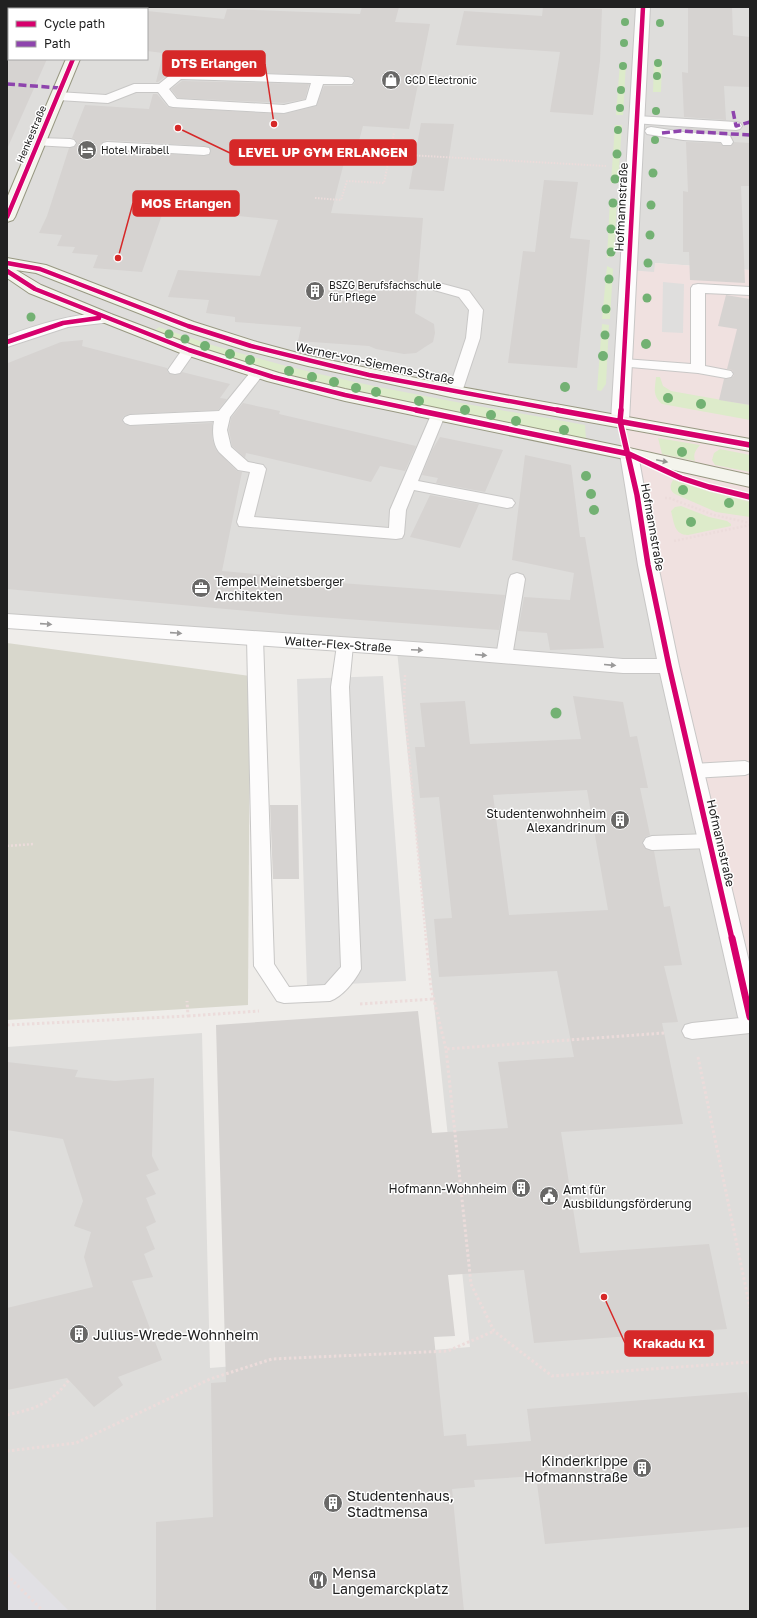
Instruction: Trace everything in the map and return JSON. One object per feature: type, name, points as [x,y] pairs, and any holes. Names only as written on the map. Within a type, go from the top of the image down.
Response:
[{"type":"main road","name":"Henkestraße","points":[[7,217],[73,60]]},
{"type":"main road","name":"Werner-von-Siemens-Straße","points":[[7,263],[40,269],[160,316],[251,346],[308,361],[362,374],[455,392],[750,445]]},
{"type":"main road","name":"Werner-von-Siemens-Straße","points":[[7,271],[35,289],[105,318],[189,350],[258,372],[345,395],[629,454],[750,482]]},
{"type":"main road","name":"Werner-von-Siemens-Straße","points":[[719,475],[707,466],[704,462],[703,454],[710,447],[729,441]]},
{"type":"street","name":"Hofmannstraße","points":[[620,421],[643,7]]},
{"type":"street","name":"Werner-von-Siemens-Straße","points":[[7,342],[62,322],[76,319],[105,318]]},
{"type":"street","name":"Hofmannstraße","points":[[629,454],[638,497],[645,546],[669,666],[710,841],[746,984],[750,1017]]},
{"type":"street","name":"Walter-Flex-Straße","points":[[7,621],[504,656],[623,666],[669,666]]},
{"type":"lane","points":[[58,96],[108,99],[134,88],[162,88],[178,75],[348,81]]},
{"type":"lane","points":[[162,88],[173,103],[284,109],[312,102],[318,79]]},
{"type":"lane","points":[[637,125],[736,126]]},
{"type":"lane","points":[[637,125],[651,131],[683,136],[726,139],[727,142]]},
{"type":"lane","points":[[38,142],[70,143]]},
{"type":"lane","points":[[107,146],[204,151]]},
{"type":"lane","points":[[439,287],[464,294],[476,310],[473,338],[455,392]]},
{"type":"lane","points":[[698,369],[698,288],[750,291]]},
{"type":"lane","points":[[175,370],[189,350]]},
{"type":"lane","points":[[624,363],[698,369],[726,374]]},
{"type":"lane","points":[[258,372],[223,416],[220,430],[224,449],[243,466],[258,469],[245,522],[396,534],[398,510],[438,415]]},
{"type":"lane","points":[[130,420],[223,416]]},
{"type":"lane","points":[[409,484],[507,503]]},
{"type":"lane","points":[[504,656],[517,579]]},
{"type":"lane","points":[[255,638],[264,966],[284,995],[330,993],[351,969],[340,687],[345,645]]},
{"type":"lane","points":[[694,771],[745,768]]},
{"type":"lane","points":[[652,843],[710,841]]},
{"type":"lane","points":[[692,1031],[750,1026]]},
{"type":"path","points":[[315,198],[341,200],[347,181],[384,183],[394,133]]},
{"type":"path","points":[[389,154],[608,166]]},
{"type":"path","points":[[346,156],[389,159]]},
{"type":"path","points":[[638,497],[669,498],[714,515],[750,524]]},
{"type":"path","points":[[645,546],[750,524]]},
{"type":"path","points":[[407,649],[404,701],[430,988],[446,1049],[471,1284],[494,1331],[552,1376],[750,1362]]},
{"type":"path","points":[[7,846],[34,844]]},
{"type":"path","points":[[188,1001],[188,1016]]},
{"type":"path","points":[[7,1025],[215,1015]]},
{"type":"path","points":[[446,1049],[692,1031],[750,1308]]},
{"type":"path","points":[[7,1451],[76,1443],[210,1379],[272,1359],[448,1351],[494,1331]]},
{"type":"path","points":[[7,1415],[43,1406],[58,1394],[69,1380]]},
{"type":"path","points":[[7,1575],[43,1611]]},
{"type":"shaded area","points":[[7,7],[750,7],[750,270],[655,263],[655,272],[750,1026],[750,1611],[7,1611],[7,1047],[202,1033],[210,1368],[470,1347],[397,651],[7,626]]},
{"type":"shaded area","points":[[655,263],[750,270],[750,1026],[621,455],[629,270],[654,272]]},
{"type":"shaded area","points":[[663,282],[684,284],[683,333],[662,332]]},
{"type":"shaded area","points":[[7,643],[250,676],[248,1005],[7,1020]]},
{"type":"shaded area","points":[[383,676],[406,981],[307,986],[297,679]]},
{"type":"shaded area","points":[[7,1549],[69,1611],[7,1611]]},
{"type":"green space","points":[[654,60],[662,60],[661,92],[653,92]]},
{"type":"green space","points":[[620,62],[626,63],[623,115],[616,115]]},
{"type":"green space","points":[[615,125],[622,125],[618,183],[611,183]]},
{"type":"green space","points":[[610,199],[617,199],[614,256],[607,258]]},
{"type":"green space","points":[[607,266],[613,269],[610,319],[602,319]]},
{"type":"green space","points":[[602,324],[609,325],[606,384],[601,391],[597,390]]},
{"type":"green space","points":[[159,327],[263,360],[316,373],[423,396],[585,425],[586,440],[400,402],[327,385],[239,360],[154,331]]},
{"type":"green space","points":[[656,377],[660,377],[663,386],[671,391],[750,405],[750,420],[662,404],[655,395]]},
{"type":"green space","points":[[658,438],[700,445],[694,456],[695,461],[662,454]]},
{"type":"green space","points":[[720,449],[750,455],[750,472],[715,465],[712,460],[714,453]]},
{"type":"green space","points":[[673,480],[710,492],[750,502],[750,517],[716,512],[675,494],[671,487]]},
{"type":"green space","points":[[681,506],[709,517],[727,521],[731,524],[731,526],[688,535],[680,533],[675,527],[671,511],[675,507]]},
{"type":"building","points":[[28,7],[70,7],[70,8]]},
{"type":"building","points":[[362,7],[399,7],[395,22],[430,24],[409,129],[363,126],[356,152],[347,151],[331,213],[423,218],[415,313],[434,324],[435,333],[433,342],[416,353],[404,354],[376,349],[369,346],[298,341],[301,327],[235,322],[235,317],[206,313],[209,300],[168,297],[178,270],[260,276],[278,220],[167,209],[166,212],[163,212],[142,272],[93,268],[98,255],[72,253],[75,247],[57,246],[62,235],[39,233],[47,216],[69,148],[74,147],[77,144],[75,139],[72,138],[85,105],[149,109],[153,94],[157,94],[168,107],[173,108],[284,114],[316,106],[324,86],[352,86],[355,82],[353,77],[348,76],[178,70],[173,71],[156,82],[163,53],[148,51],[148,11],[224,19],[227,9],[360,14]],"holes":[[[107,140],[209,147],[211,151],[209,155],[204,156],[103,150],[100,145]]]},
{"type":"building","points":[[543,7],[602,9],[600,61],[593,115],[550,112],[560,52],[456,45],[464,11],[542,16]]},
{"type":"building","points":[[688,7],[732,7],[733,35],[750,37],[750,87],[724,86],[726,120],[684,117],[682,72],[688,73]]},
{"type":"building","points":[[8,48],[8,60],[47,60],[7,149]]},
{"type":"building","points":[[182,81],[309,84],[305,99],[284,103],[178,98],[171,89]]},
{"type":"building","points":[[421,123],[454,124],[444,191],[409,189]]},
{"type":"building","points":[[686,128],[727,131],[728,134],[686,131]]},
{"type":"building","points":[[686,142],[720,143],[723,146],[731,146],[734,142],[750,143],[750,186],[741,186],[745,283],[690,280],[689,252],[683,252],[683,191],[688,192]]},
{"type":"building","points":[[544,180],[578,182],[570,238],[590,240],[577,368],[508,363],[523,251],[535,252]]},
{"type":"building","points":[[726,295],[750,299],[750,405],[719,400],[724,379],[731,378],[734,375],[732,370],[727,369],[737,329],[718,326]]},
{"type":"building","points":[[83,340],[82,346],[167,368],[167,371],[170,374],[175,375],[182,372],[230,384],[220,398],[227,399],[218,410],[130,414],[124,416],[122,419],[124,424],[130,426],[212,423],[212,437],[216,450],[237,471],[242,472],[222,571],[299,578],[299,580],[505,595],[499,630],[291,615],[7,589],[8,363],[61,342]]},
{"type":"building","points":[[243,403],[280,411],[279,414],[416,446],[405,471],[380,466],[371,482],[246,453],[245,458],[232,446],[229,430],[231,418]]},
{"type":"building","points":[[440,437],[503,450],[485,492],[436,483],[438,478],[422,475],[432,450]]},
{"type":"building","points":[[525,455],[571,465],[580,537],[585,537],[604,648],[550,650],[547,633],[518,631],[524,597],[570,600],[574,573],[512,560]]},
{"type":"building","points":[[430,495],[479,504],[460,548],[410,537]]},
{"type":"building","points":[[573,696],[623,702],[630,737],[637,736],[648,788],[640,788],[650,835],[645,837],[642,844],[646,849],[654,851],[664,907],[670,906],[682,965],[664,966],[678,1022],[662,1023],[683,1124],[561,1132],[580,1253],[709,1244],[727,1329],[534,1343],[524,1270],[448,1275],[455,1336],[434,1337],[444,1436],[466,1434],[467,1446],[531,1441],[527,1409],[747,1392],[750,1407],[750,1527],[545,1544],[536,1476],[474,1480],[475,1487],[452,1489],[464,1611],[156,1611],[156,1522],[213,1517],[211,1383],[226,1382],[216,1025],[418,1011],[432,1133],[508,1128],[498,1062],[574,1057],[557,971],[439,977],[434,919],[452,918],[439,797],[420,798],[415,747],[425,747],[420,703],[465,701],[470,744],[581,739]],"holes":[[[587,790],[608,910],[509,915],[493,795]]]},
{"type":"building","points":[[270,805],[298,805],[299,879],[273,879]]},
{"type":"building","points":[[7,1062],[78,1070],[75,1077],[115,1081],[154,1078],[152,1156],[159,1170],[146,1175],[156,1194],[146,1198],[156,1222],[146,1227],[155,1249],[144,1254],[153,1277],[132,1281],[162,1360],[118,1377],[123,1385],[94,1407],[67,1378],[7,1390],[7,1308],[93,1287],[84,1257],[91,1232],[74,1226],[83,1201],[63,1139],[7,1130]]},
{"type":"marked path","points":[[7,84],[61,88]]},
{"type":"marked path","points":[[733,111],[736,126],[750,122]]},
{"type":"marked path","points":[[662,133],[680,131],[750,135]]},
{"type":"cycle path","points":[[643,7],[620,421],[637,495],[648,565],[669,666],[750,1017]]},
{"type":"cycle path","points":[[7,217],[73,60]]},
{"type":"cycle path","points":[[7,263],[40,269],[188,326],[251,346],[308,361],[455,392],[750,445]]},
{"type":"cycle path","points":[[7,271],[35,289],[105,318],[189,350],[273,377],[345,395],[629,454],[681,478],[709,487],[750,497]]},
{"type":"cycle path","points":[[7,342],[63,323],[75,320],[99,318]]},
{"type":"place","name":"GCD Electronic","points":[[391,80]]},
{"type":"place","name":"DTS Erlangen","points":[[274,124]]},
{"type":"place","name":"LEVEL UP GYM ERLANGEN","points":[[178,128]]},
{"type":"place","name":"Hotel Mirabell","points":[[87,150]]},
{"type":"place","name":"MOS Erlangen","points":[[118,258]]},
{"type":"place","name":"BSZG Berufsfachschule für Pflege","points":[[315,291]]},
{"type":"place","name":"Tempel Meinetsberger Architekten","points":[[201,588]]},
{"type":"place","name":"Studentenwohnheim Alexandrinum","points":[[620,820]]},
{"type":"place","name":"Hofmann-Wohnheim","points":[[521,1188]]},
{"type":"place","name":"Amt für Ausbildungsförderung","points":[[549,1196]]},
{"type":"place","name":"Krakadu K1","points":[[604,1297]]},
{"type":"place","name":"Julius-Wrede-Wohnheim","points":[[79,1334]]},
{"type":"place","name":"Kinderkrippe Hofmannstraße","points":[[642,1468]]},
{"type":"place","name":"Studentenhaus, Stadtmensa","points":[[333,1503]]},
{"type":"place","name":"Mensa Langemarckplatz","points":[[318,1580]]}]
